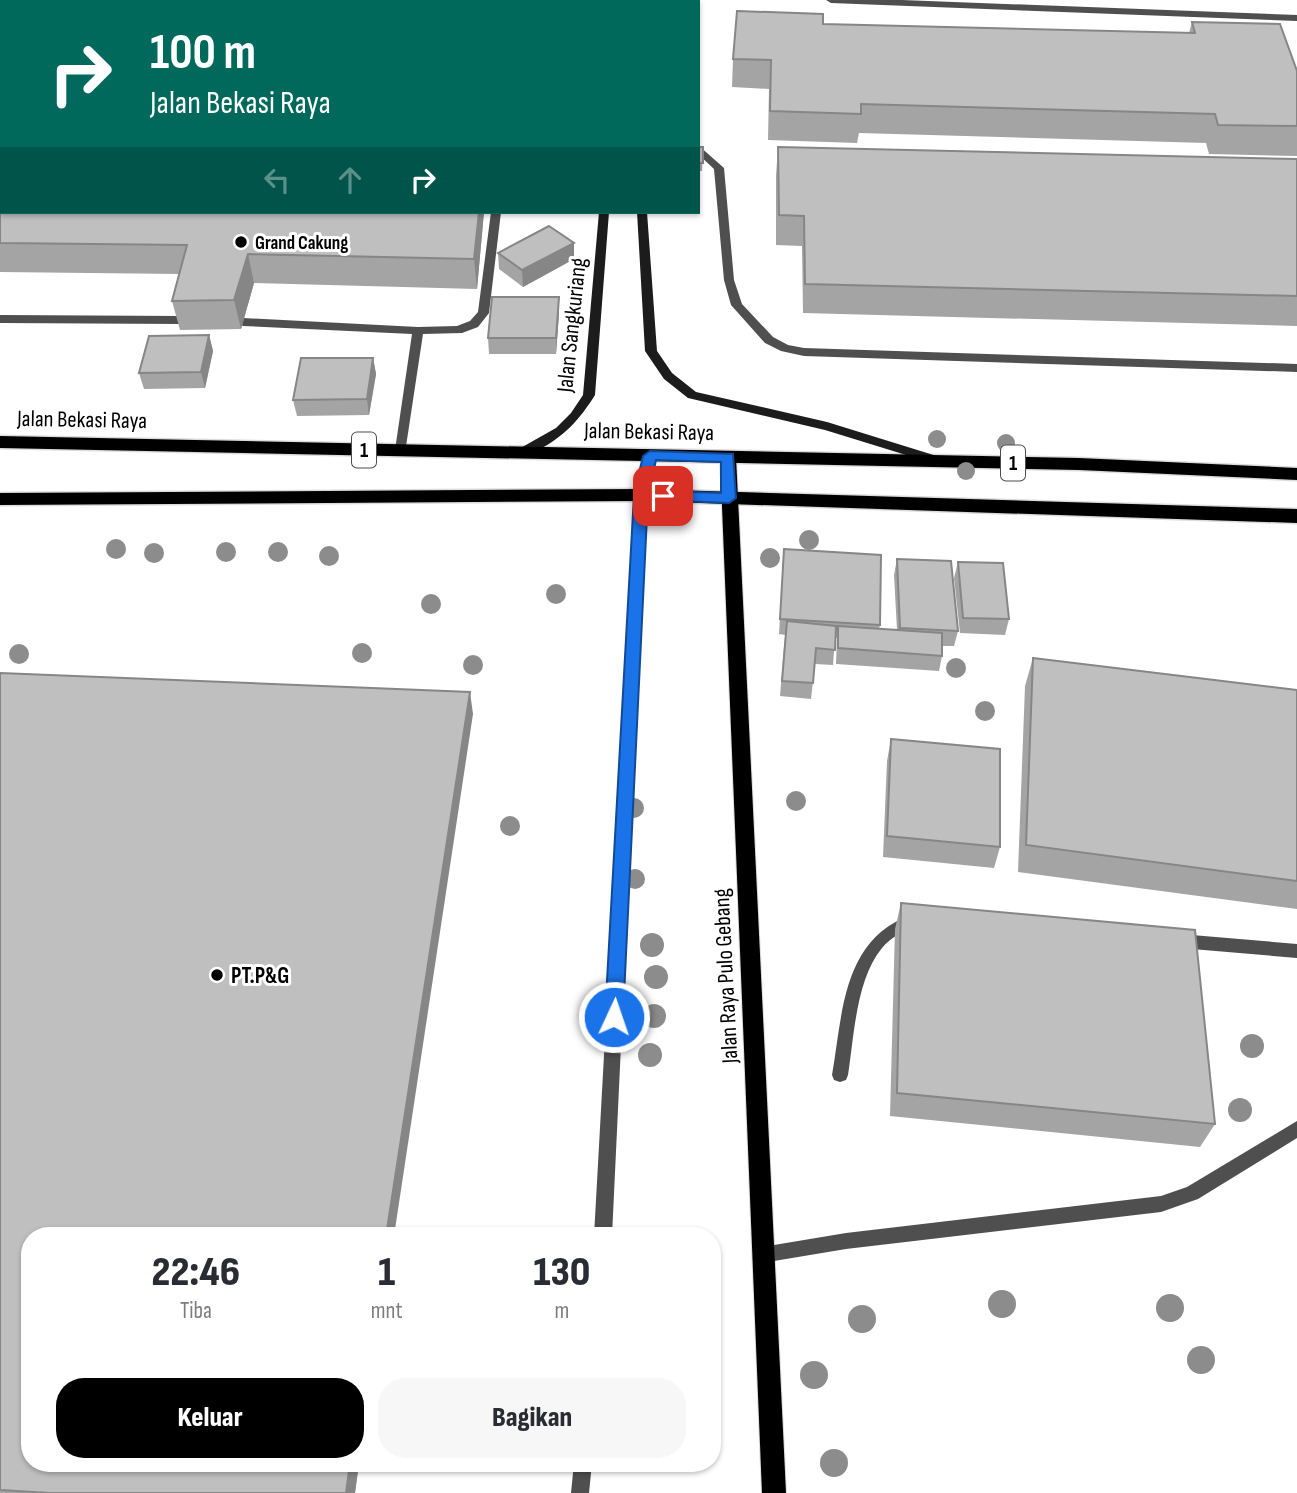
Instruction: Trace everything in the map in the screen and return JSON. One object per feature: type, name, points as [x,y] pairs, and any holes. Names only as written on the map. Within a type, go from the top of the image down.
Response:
[{"type":"highway","name":"Jalan Bekasi Raya","points":[[0,442],[939,461],[1297,474]]},
{"type":"highway","points":[[0,453],[122,445]]},
{"type":"highway","name":"1","points":[[0,499],[641,495],[1297,516]]},
{"type":"main road","name":"Jalan Raya Pulo Gebang","points":[[728,457],[762,1255],[775,1493]]},
{"type":"street","name":"Jalan Sangkuriang","points":[[521,453],[556,436],[577,416],[589,395],[604,214]]},
{"type":"street","points":[[642,214],[651,351],[668,376],[692,395],[827,426],[939,461]]},
{"type":"lane","points":[[831,0],[1297,18]]},
{"type":"lane","points":[[700,150],[719,168],[729,280],[737,305],[769,340],[785,348],[817,352],[1297,368]]},
{"type":"lane","points":[[243,322],[418,331],[458,330],[474,324],[482,313],[496,214]]},
{"type":"lane","points":[[0,319],[182,320]]},
{"type":"lane","points":[[401,450],[418,331]]},
{"type":"lane","points":[[603,1227],[641,495],[650,456]]},
{"type":"lane","points":[[840,1074],[858,977],[874,945],[893,929],[919,917],[932,918]]},
{"type":"lane","points":[[1166,940],[1297,950]]},
{"type":"lane","points":[[762,1255],[846,1241],[1161,1204],[1192,1193],[1297,1129]]},
{"type":"lane","points":[[580,1493],[582,1472]]},
{"type":"building","points":[[737,11],[823,14],[823,24],[1195,33],[1192,22],[1280,24],[1297,71],[1297,126],[1218,125],[1215,114],[861,104],[861,114],[770,111],[771,60],[733,59]]},
{"type":"building","points":[[700,147],[703,147],[703,163],[700,163]]},
{"type":"building","points":[[778,147],[1297,159],[1297,296],[805,284],[804,216],[779,215]]},
{"type":"building","points":[[0,214],[479,214],[474,259],[248,254],[234,300],[172,301],[187,245],[0,243]]},
{"type":"building","points":[[549,226],[574,243],[522,270],[498,253]]},
{"type":"building","points":[[492,297],[559,297],[556,338],[488,338]]},
{"type":"building","points":[[209,335],[201,372],[139,373],[149,336]]},
{"type":"building","points":[[301,358],[373,358],[367,399],[293,400]]},
{"type":"building","points":[[784,549],[881,555],[880,625],[780,619]]},
{"type":"building","points":[[897,559],[951,561],[958,631],[900,628]]},
{"type":"building","points":[[958,562],[1003,563],[1009,619],[963,618]]},
{"type":"building","points":[[787,621],[836,626],[835,650],[816,648],[813,683],[782,681]]},
{"type":"building","points":[[838,626],[942,633],[942,656],[838,648]]},
{"type":"building","points":[[1033,658],[1297,690],[1297,881],[1026,845]]},
{"type":"building","name":"PT.P&G","points":[[0,673],[470,692],[387,1227],[21,1227],[21,1472],[349,1472],[346,1493],[50,1493],[0,1490]]},
{"type":"building","points":[[891,739],[1000,749],[1000,847],[887,836]]},
{"type":"building","points":[[901,903],[1195,930],[1215,1124],[897,1093]]},
{"type":"place","name":"Grand Cakung","points":[[241,242]]},
{"type":"place","name":"PT.P&G","points":[[217,975]]},
{"type":"route","points":[[614,1017],[641,495],[650,456],[728,457],[729,498],[663,496]]}]
